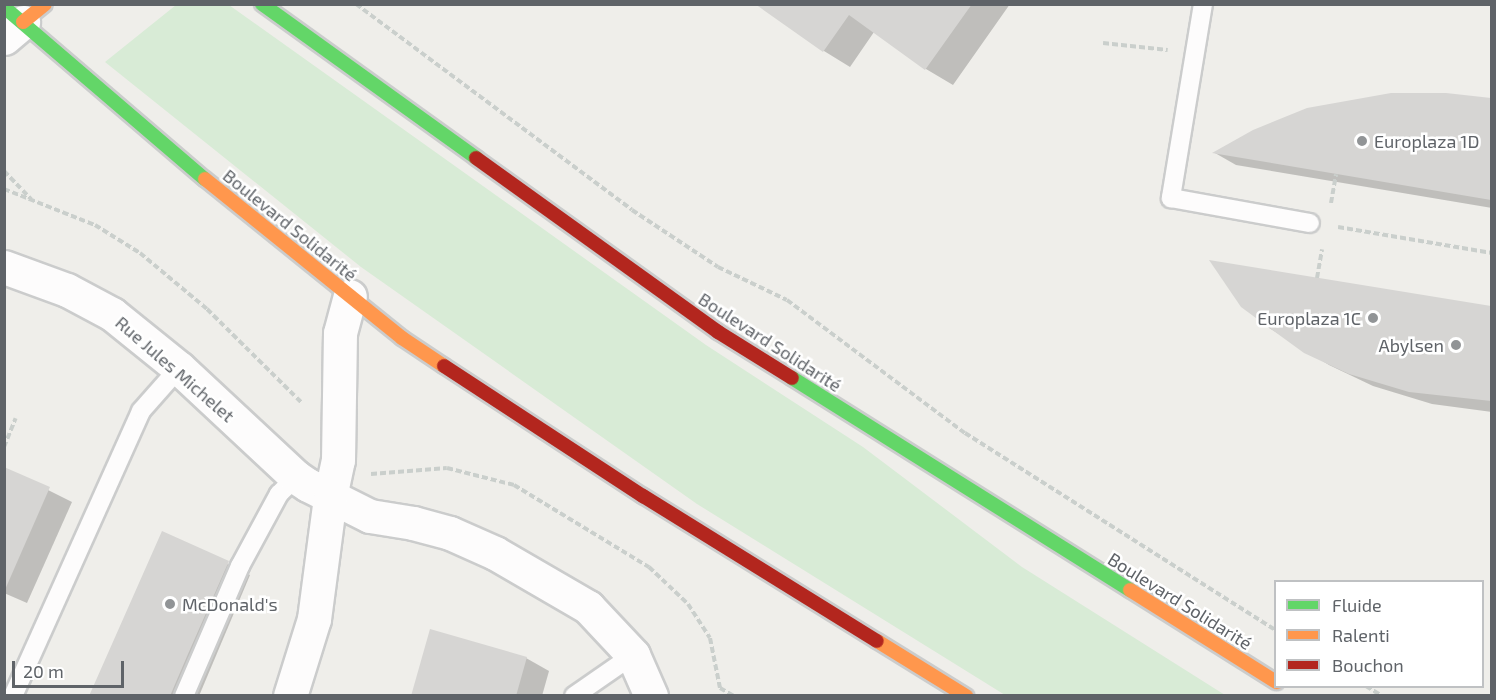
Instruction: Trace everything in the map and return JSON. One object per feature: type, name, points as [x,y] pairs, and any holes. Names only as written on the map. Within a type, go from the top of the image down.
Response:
[{"type":"main road","name":"Boulevard Solidarité","points":[[262,4],[718,332],[1274,681]]},
{"type":"main road","name":"Boulevard Solidarité","points":[[19,18],[162,144],[402,338],[643,496],[966,696]]},
{"type":"street","name":"Rue Jules Michelet","points":[[4,267],[67,290],[112,314],[178,368],[296,477],[330,497],[370,516],[413,523],[450,533],[495,553],[588,607],[633,655],[651,696]]},
{"type":"street","points":[[290,696],[314,620],[330,497],[338,460],[340,333],[350,296]]},
{"type":"lane","points":[[1203,4],[1171,198],[1310,223]]},
{"type":"lane","points":[[13,696],[141,411],[178,368]]},
{"type":"lane","points":[[184,696],[240,566],[279,494],[296,477]]},
{"type":"lane","points":[[574,696],[633,655]]},
{"type":"path","points":[[356,4],[632,210],[718,267],[786,300],[965,433],[1274,629]]},
{"type":"path","points":[[1103,43],[1195,53]]},
{"type":"path","points":[[4,171],[33,201]]},
{"type":"path","points":[[4,189],[94,225],[140,253],[207,309],[279,380],[302,403],[302,413]]},
{"type":"path","points":[[1310,223],[1491,253]]},
{"type":"path","points":[[4,447],[16,418]]},
{"type":"path","points":[[338,460],[374,475],[447,468],[514,485],[649,567],[688,604],[710,638],[720,688],[734,696]]},
{"type":"path","points":[[1368,688],[1382,696]]},
{"type":"green space","points":[[176,5],[229,5],[706,345],[863,447],[1022,567],[1225,695],[1005,695],[697,504],[361,267],[105,62]]},
{"type":"building","points":[[755,4],[972,4],[925,70],[849,15],[823,52]]},
{"type":"building","name":"Europlaza 1D","points":[[1391,93],[1446,93],[1491,98],[1491,200],[1212,153],[1253,130],[1307,108]]},
{"type":"building","name":"Europlaza 1C","points":[[1209,260],[1491,306],[1491,401],[1409,392],[1349,374],[1304,353],[1241,307]]},
{"type":"building","points":[[4,467],[50,487],[4,592]]},
{"type":"building","name":"McDonald's","points":[[162,531],[229,561],[170,696],[89,696]]},
{"type":"building","points":[[430,629],[527,657],[516,696],[411,696]]},
{"type":"traffic: fast","points":[[262,4],[476,158]]},
{"type":"traffic: fast","points":[[4,7],[205,179]]},
{"type":"traffic: fast","points":[[792,378],[1130,590]]},
{"type":"traffic: slow","points":[[23,22],[45,4]]},
{"type":"traffic: slow","points":[[205,179],[402,338],[444,366]]},
{"type":"traffic: slow","points":[[1130,590],[1274,681]]},
{"type":"traffic: slow","points":[[877,641],[966,696]]},
{"type":"traffic: jam","points":[[476,158],[718,332],[792,378]]},
{"type":"traffic: jam","points":[[444,366],[643,496],[877,641]]},
{"type":"place","name":"Europlaza 1D","points":[[1362,141]]},
{"type":"place","name":"Europlaza 1C","points":[[1373,318]]},
{"type":"place","name":"Abylsen","points":[[1456,345]]},
{"type":"place","name":"McDonald's","points":[[170,604]]}]
